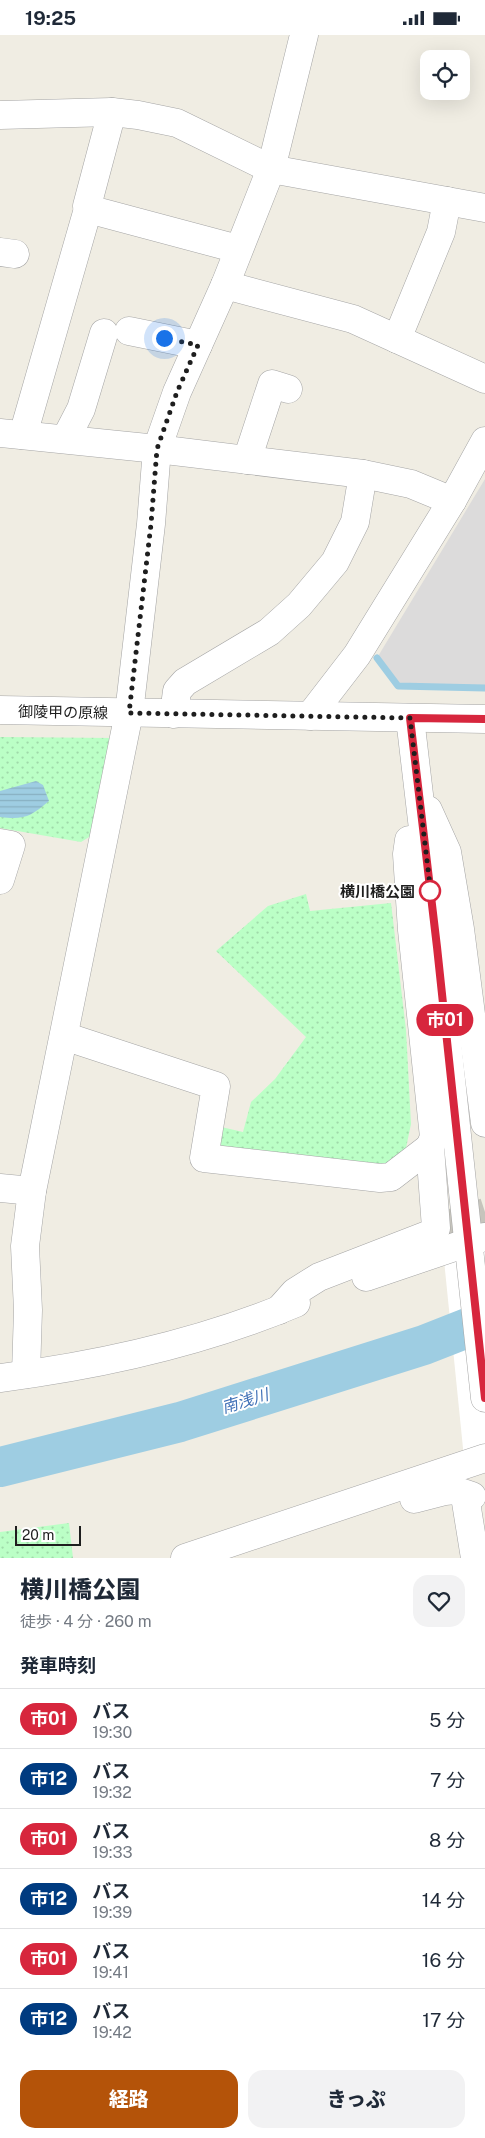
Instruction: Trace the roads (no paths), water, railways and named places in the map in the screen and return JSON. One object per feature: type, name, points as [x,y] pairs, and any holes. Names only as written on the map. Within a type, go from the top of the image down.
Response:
[{"type":"street","points":[[26,1375],[28,1310],[25,1245],[32,1191],[129,713],[151,524],[157,449],[177,392],[225,285],[271,169],[304,35]]},
{"type":"street","points":[[112,112],[87,206],[88,209],[11,434],[157,449],[363,474],[412,484],[452,501]]},
{"type":"street","points":[[0,115],[112,112],[177,123],[271,169],[485,207]]},
{"type":"street","points":[[397,339],[441,232],[447,201]]},
{"type":"street","points":[[88,209],[238,249]]},
{"type":"street","points":[[225,285],[353,319],[485,379]]},
{"type":"street","points":[[66,439],[116,332],[198,345]]},
{"type":"street","points":[[247,460],[272,384],[288,389]]},
{"type":"street","points":[[310,716],[357,655],[452,501],[485,441]]},
{"type":"street","points":[[174,714],[177,691],[184,682],[269,632],[299,605],[335,562],[355,522],[363,474]]},
{"type":"street","name":"御陵甲の原線","points":[[0,711],[485,719]]},
{"type":"street","points":[[410,718],[474,1243],[485,1398]]},
{"type":"street","points":[[417,786],[447,852],[460,929],[482,1087],[485,1123]]},
{"type":"street","points":[[279,1310],[295,1292],[319,1277],[430,1234],[436,1228],[430,1147],[434,1137],[412,930],[407,854],[417,786]]},
{"type":"street","points":[[0,843],[11,845],[0,880]]},
{"type":"street","points":[[64,1036],[216,1086],[204,1158],[380,1178],[392,1177],[430,1147]]},
{"type":"street","points":[[0,1188],[32,1191]]},
{"type":"street","points":[[0,1378],[125,1357],[209,1335],[279,1310],[325,1290],[474,1243]]},
{"type":"street","points":[[185,1558],[485,1458]]},
{"type":"street","points":[[321,1513],[343,1519],[454,1490],[468,1496],[475,1558]]},
{"type":"water","points":[[36,781],[43,785],[49,801],[37,811],[26,816],[15,818],[0,817],[0,791]]},
{"type":"waterway","points":[[377,658],[398,686],[485,688]]},
{"type":"waterway","name":"南浅川","points":[[0,1467],[180,1422],[424,1345],[485,1321]]},
{"type":"tunnel","points":[[436,1228],[485,1212]]},
{"type":"place","name":"横川橋公園","points":[[430,891]]}]
